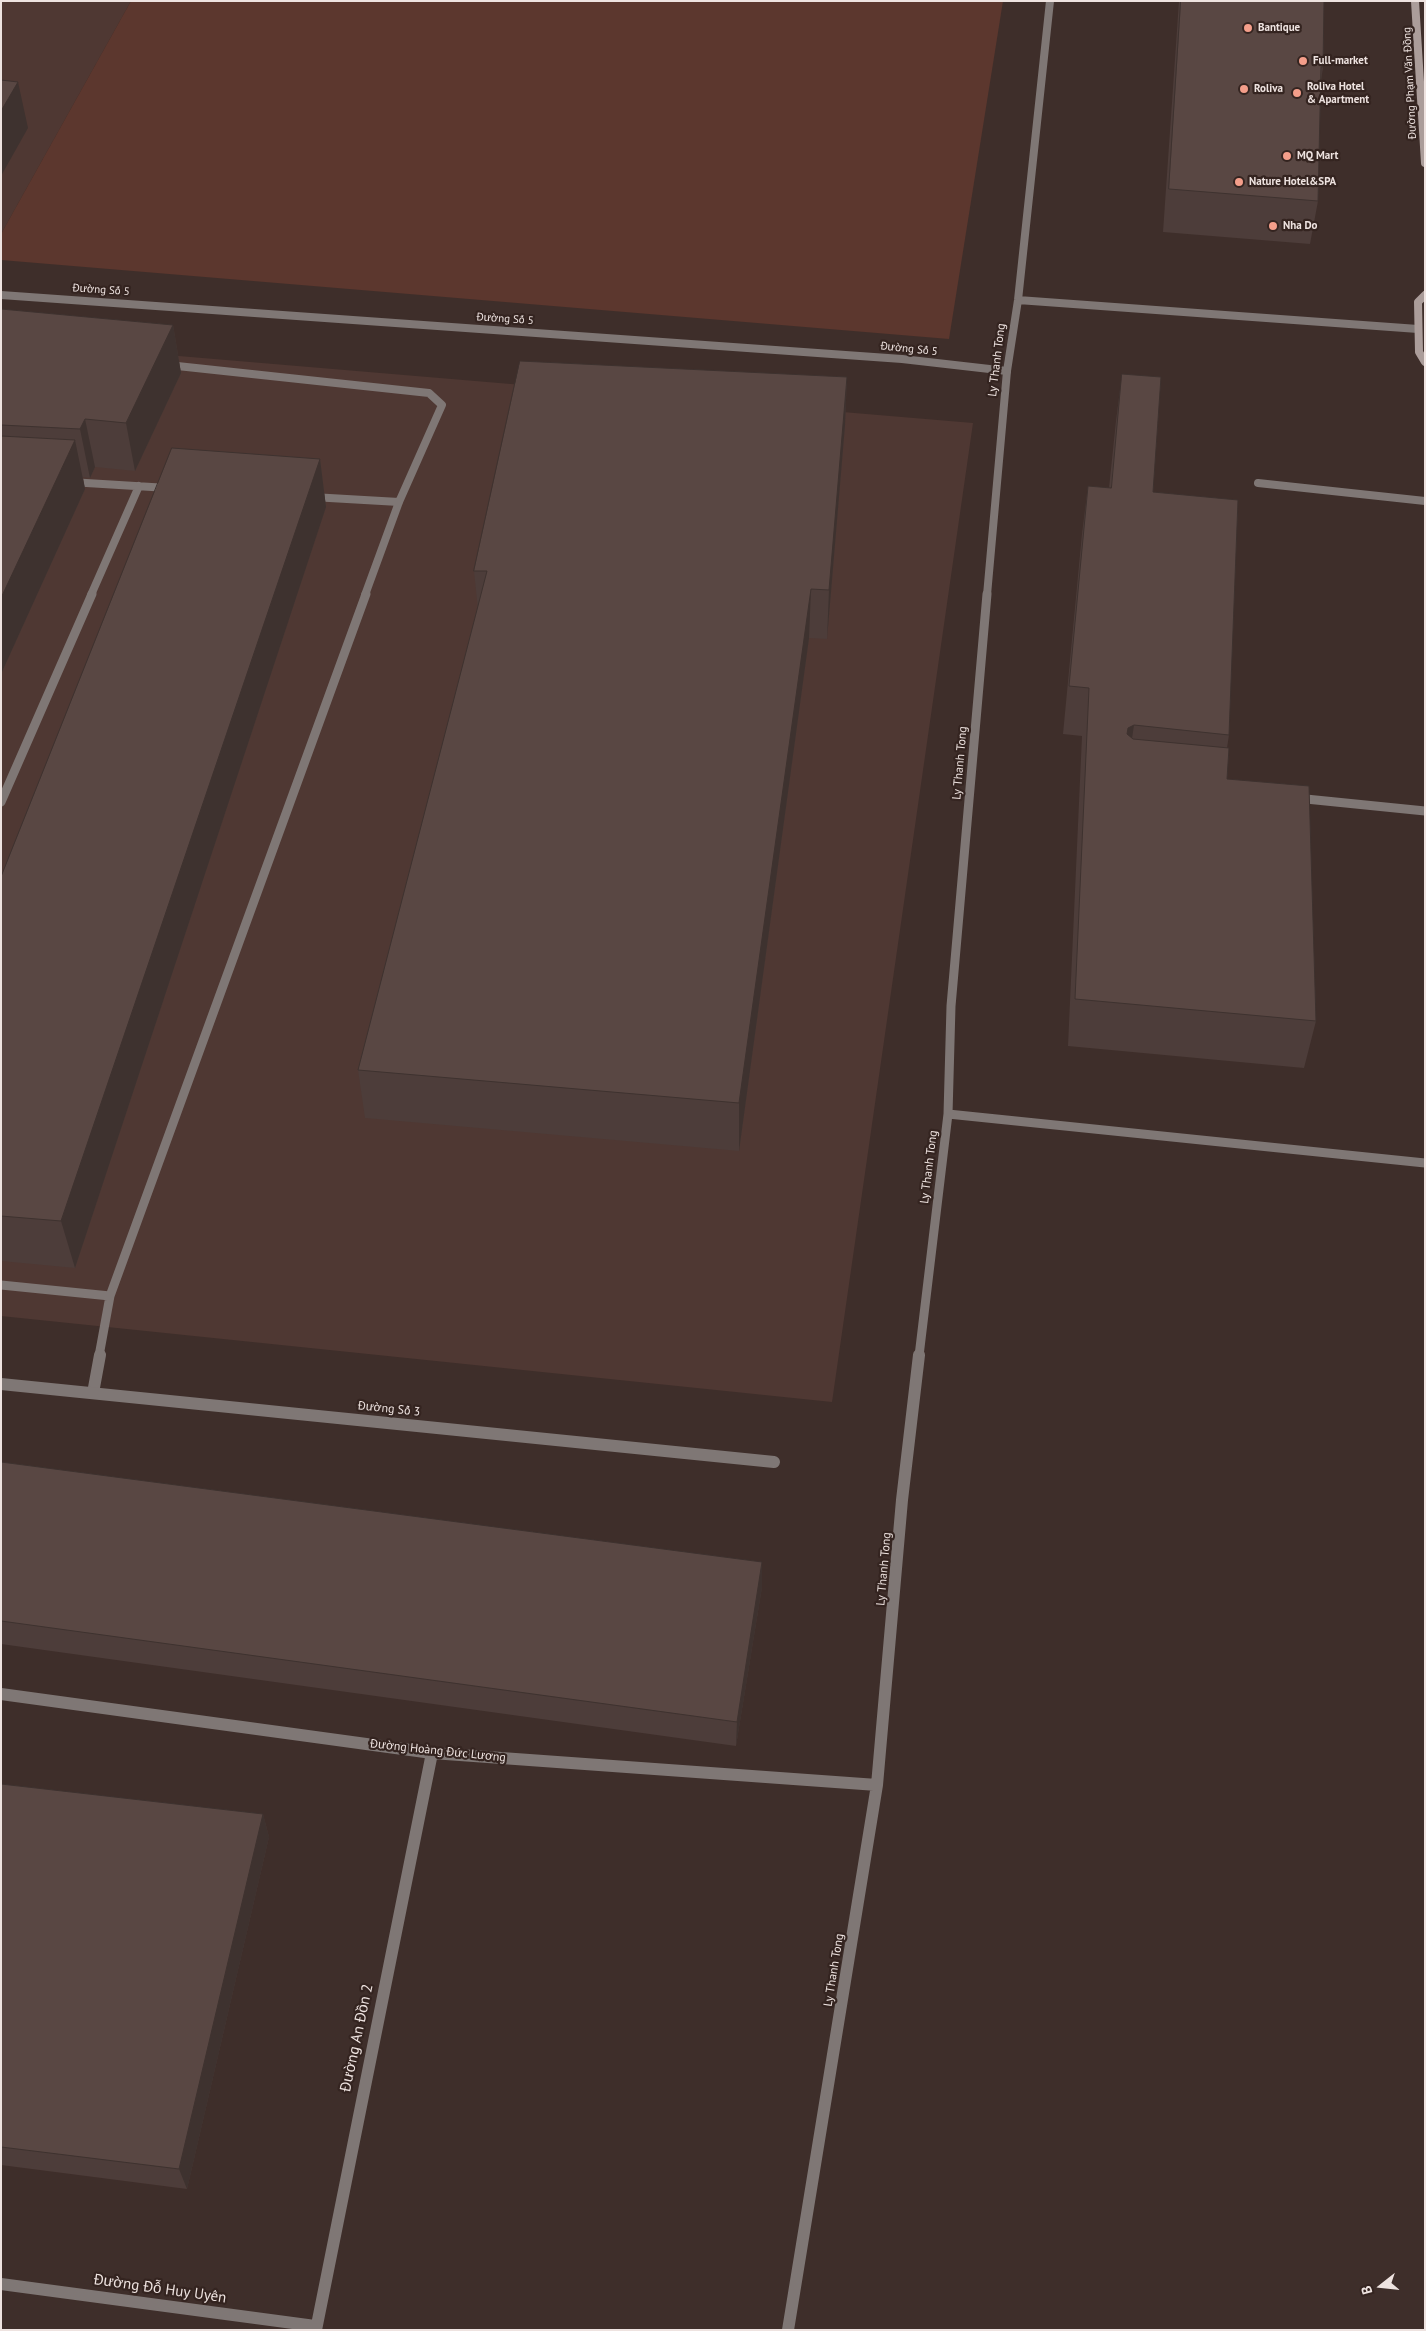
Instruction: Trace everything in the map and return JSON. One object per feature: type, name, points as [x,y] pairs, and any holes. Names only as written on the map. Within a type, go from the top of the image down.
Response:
[{"type":"main road","name":"Đường Phạm Văn Đồng","points":[[1416,1],[1425,163]]},
{"type":"main road","points":[[1425,295],[1418,302],[1419,352],[1425,362]]},
{"type":"street","name":"Ly Thanh Tong","points":[[788,2330],[877,1785],[902,1500],[948,1114],[951,1006],[1007,371],[1018,300],[1050,1]]},
{"type":"street","name":"Đường Số 5","points":[[1,294],[902,359],[1007,371]]},
{"type":"street","points":[[1018,300],[1418,329]]},
{"type":"street","points":[[93,1393],[110,1296],[399,502],[442,405],[429,393],[158,364]]},
{"type":"street","points":[[60,481],[178,488]]},
{"type":"street","points":[[1258,484],[1425,501]]},
{"type":"street","points":[[1,802],[139,486]]},
{"type":"street","points":[[302,496],[399,502]]},
{"type":"street","points":[[1282,796],[1425,811]]},
{"type":"street","points":[[948,1114],[1425,1163]]},
{"type":"street","points":[[1,1285],[110,1296]]},
{"type":"street","name":"Đường Số 3","points":[[1,1384],[774,1462]]},
{"type":"street","name":"Đường Hoàng Đức Lương","points":[[1,1694],[432,1753],[877,1785]]},
{"type":"street","name":"Đường An Đồn 2","points":[[315,2328],[432,1753]]},
{"type":"street","name":"Đường Đỗ Huy Uyên","points":[[1,2284],[315,2328]]},
{"type":"shaded area","points":[[1,1],[131,1],[1,234]]},
{"type":"shaded area","points":[[131,1],[1003,1],[949,339],[1,260],[1,234]]},
{"type":"shaded area","points":[[1,341],[973,423],[832,1402],[1,1316]]},
{"type":"building","points":[[1181,1],[1324,1],[1318,201],[1169,189]]},
{"type":"building","points":[[1,80],[18,82],[1,111]]},
{"type":"building","points":[[1,309],[173,325],[126,423],[85,419],[80,429],[1,425]]},
{"type":"building","points":[[520,361],[847,377],[829,590],[811,589],[739,1103],[358,1070],[487,571],[474,571]]},
{"type":"building","points":[[1122,374],[1161,377],[1153,492],[1238,500],[1229,735],[1134,725],[1128,728],[1127,734],[1133,739],[1229,748],[1227,779],[1309,786],[1316,1021],[1075,999],[1089,688],[1069,686],[1088,486],[1111,488]]},
{"type":"building","points":[[1,436],[75,440],[1,598]]},
{"type":"building","points":[[172,448],[320,459],[61,1221],[1,1216],[1,877]]},
{"type":"building","points":[[1,1462],[762,1562],[737,1722],[1,1621]]},
{"type":"building","points":[[1,1784],[263,1814],[179,2169],[1,2147]]},
{"type":"place","name":"Bantique","points":[[1248,28]]},
{"type":"place","name":"Full-market","points":[[1303,61]]},
{"type":"place","name":"Roliva","points":[[1244,89]]},
{"type":"place","name":"Roliva Hotel & Apartment","points":[[1297,93]]},
{"type":"place","name":"MQ Mart","points":[[1287,156]]},
{"type":"place","name":"Nature Hotel&SPA","points":[[1239,182]]},
{"type":"place","name":"Nha Do","points":[[1273,226]]}]
